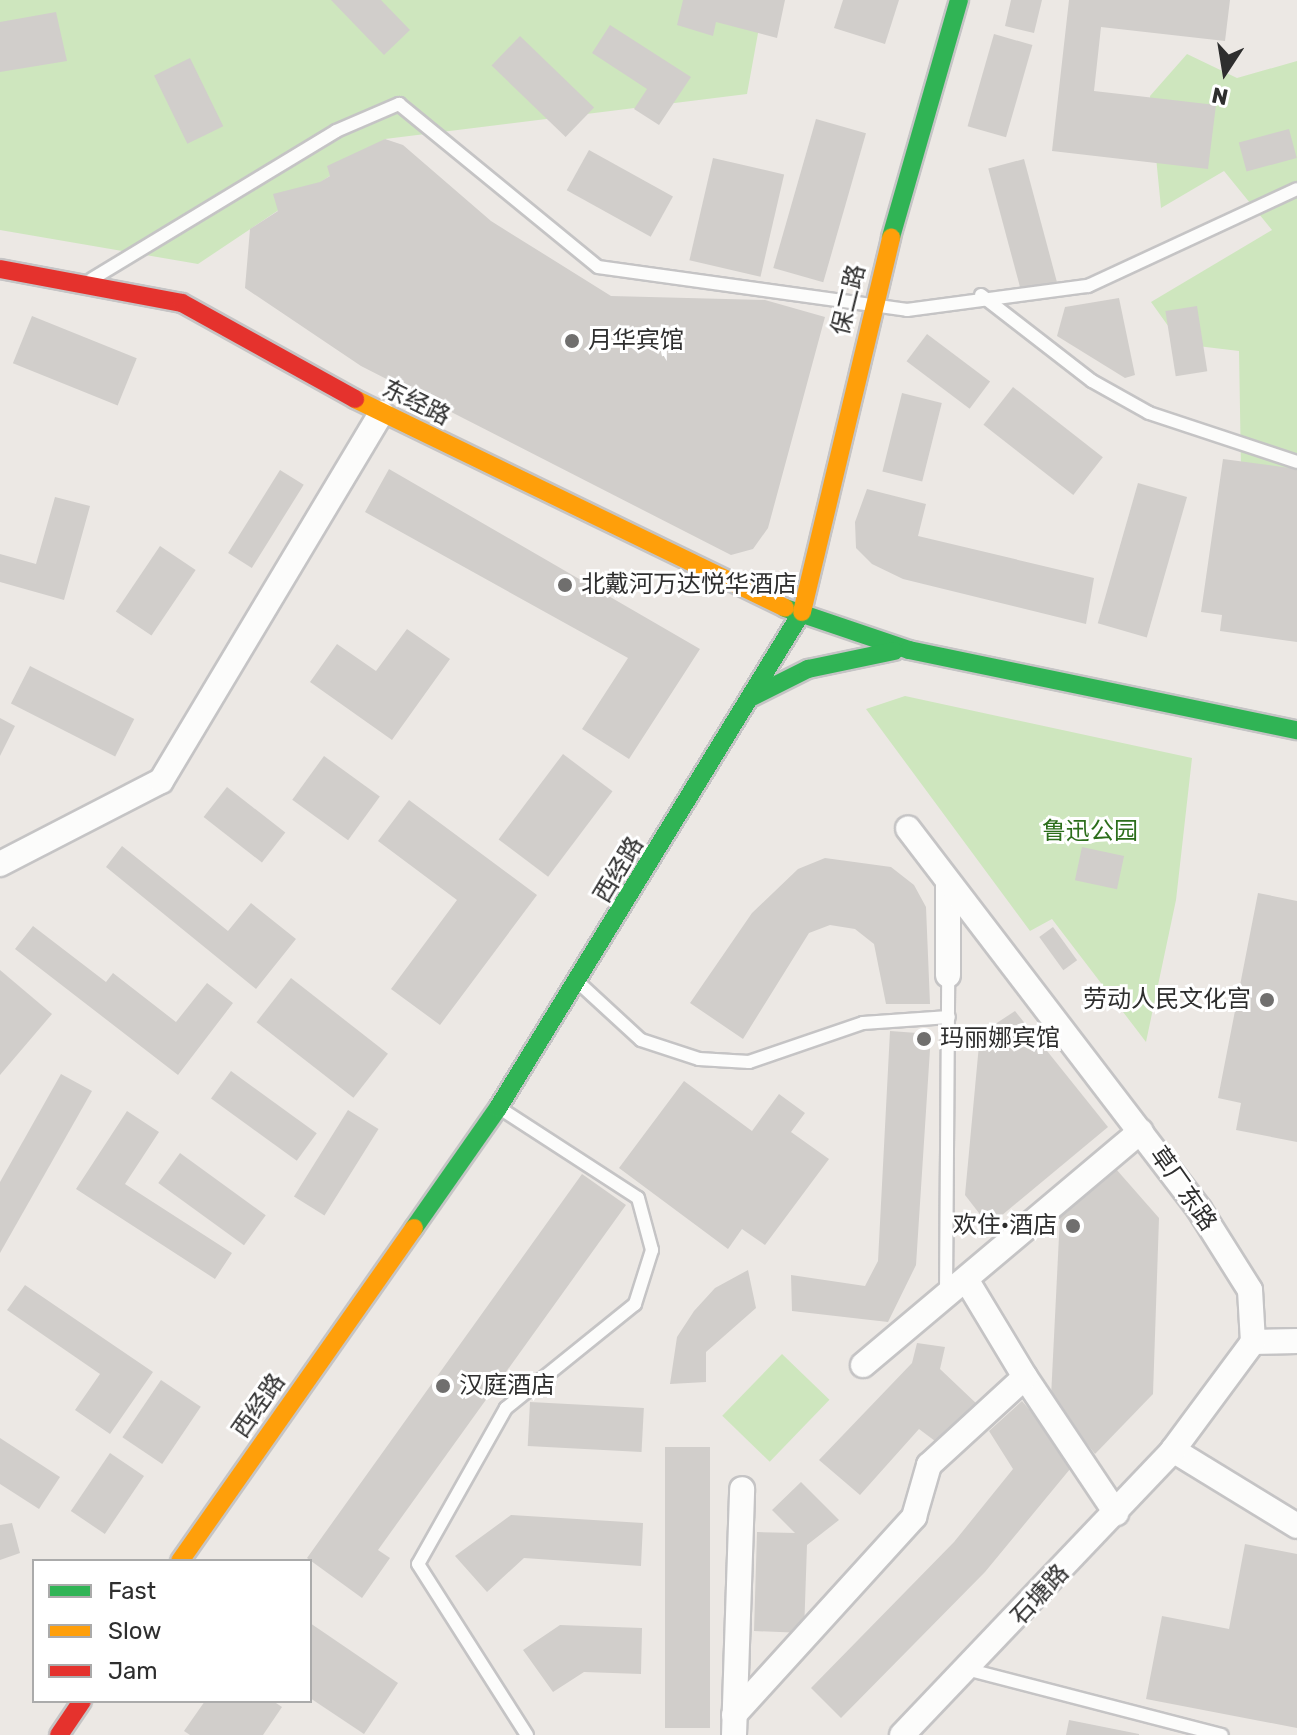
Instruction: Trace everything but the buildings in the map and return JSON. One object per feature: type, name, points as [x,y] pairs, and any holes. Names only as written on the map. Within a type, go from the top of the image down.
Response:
[{"type":"main road","name":"保二路","points":[[801,616],[873,300],[959,0]]},
{"type":"main road","name":"东经路","points":[[0,269],[182,303],[381,413],[801,616]]},
{"type":"main road","points":[[801,616],[909,650],[1297,730]]},
{"type":"main road","name":"西经路","points":[[181,1559],[498,1108],[579,983],[801,616]]},
{"type":"main road","points":[[752,697],[808,669],[909,650]]},
{"type":"main road","points":[[59,1735],[81,1703]]},
{"type":"street","points":[[0,864],[161,781],[381,413]]},
{"type":"street","name":"草厂东路","points":[[908,828],[1141,1131],[1250,1290],[1253,1342]]},
{"type":"street","points":[[948,882],[948,975]]},
{"type":"street","points":[[863,1365],[946,1294],[967,1281],[1141,1131]]},
{"type":"street","points":[[967,1281],[1025,1377],[1116,1513]]},
{"type":"street","points":[[1297,1341],[1253,1342],[1173,1450],[1297,1526]]},
{"type":"street","points":[[734,1725],[914,1517],[929,1465],[1025,1377]]},
{"type":"street","name":"石塘路","points":[[902,1735],[970,1670],[1173,1450]]},
{"type":"street","points":[[734,1725],[742,1489]]},
{"type":"lane","points":[[82,284],[336,131],[399,104],[598,267],[720,288],[873,300],[907,310],[981,295],[1088,286],[1297,189]]},
{"type":"lane","points":[[981,295],[1092,381],[1149,413],[1297,462]]},
{"type":"lane","points":[[946,1294],[948,975]]},
{"type":"lane","points":[[579,983],[641,1040],[699,1059],[749,1062],[863,1023],[949,1017]]},
{"type":"lane","points":[[498,1108],[638,1198],[652,1250],[635,1304],[506,1408],[418,1564],[527,1735]]},
{"type":"lane","points":[[970,1670],[1222,1735]]},
{"type":"green space","points":[[0,0],[764,0],[747,94],[385,139],[198,264],[0,230]]},
{"type":"green space","points":[[1187,54],[1237,78],[1297,61],[1297,486],[1241,469],[1239,351],[1181,344],[1151,302],[1272,230],[1224,171],[1161,208],[1150,96]]},
{"type":"green space","name":"鲁迅公园","points":[[905,696],[1192,758],[1176,900],[1146,1042],[1052,919],[1030,931],[866,709]]},
{"type":"green space","points":[[782,1354],[829,1400],[770,1462],[722,1416]]},
{"type":"traffic: fast","points":[[891,237],[959,0]]},
{"type":"traffic: fast","points":[[785,608],[909,650],[1297,730]]},
{"type":"traffic: fast","points":[[414,1228],[498,1108],[802,612]]},
{"type":"traffic: fast","points":[[752,697],[808,669],[894,651]]},
{"type":"traffic: slow","points":[[802,612],[891,237]]},
{"type":"traffic: slow","points":[[355,399],[785,608]]},
{"type":"traffic: slow","points":[[181,1559],[414,1228]]},
{"type":"traffic: jam","points":[[0,269],[182,303],[355,399]]},
{"type":"traffic: jam","points":[[59,1735],[81,1703]]},
{"type":"place","name":"月华宾馆","points":[[572,341]]},
{"type":"place","name":"北戴河万达悦华酒店","points":[[565,585]]},
{"type":"place","name":"劳动人民文化宫","points":[[1267,1000]]},
{"type":"place","name":"玛丽娜宾馆","points":[[924,1039]]},
{"type":"place","name":"欢住·酒店","points":[[1073,1226]]},
{"type":"place","name":"汉庭酒店","points":[[443,1386]]}]
